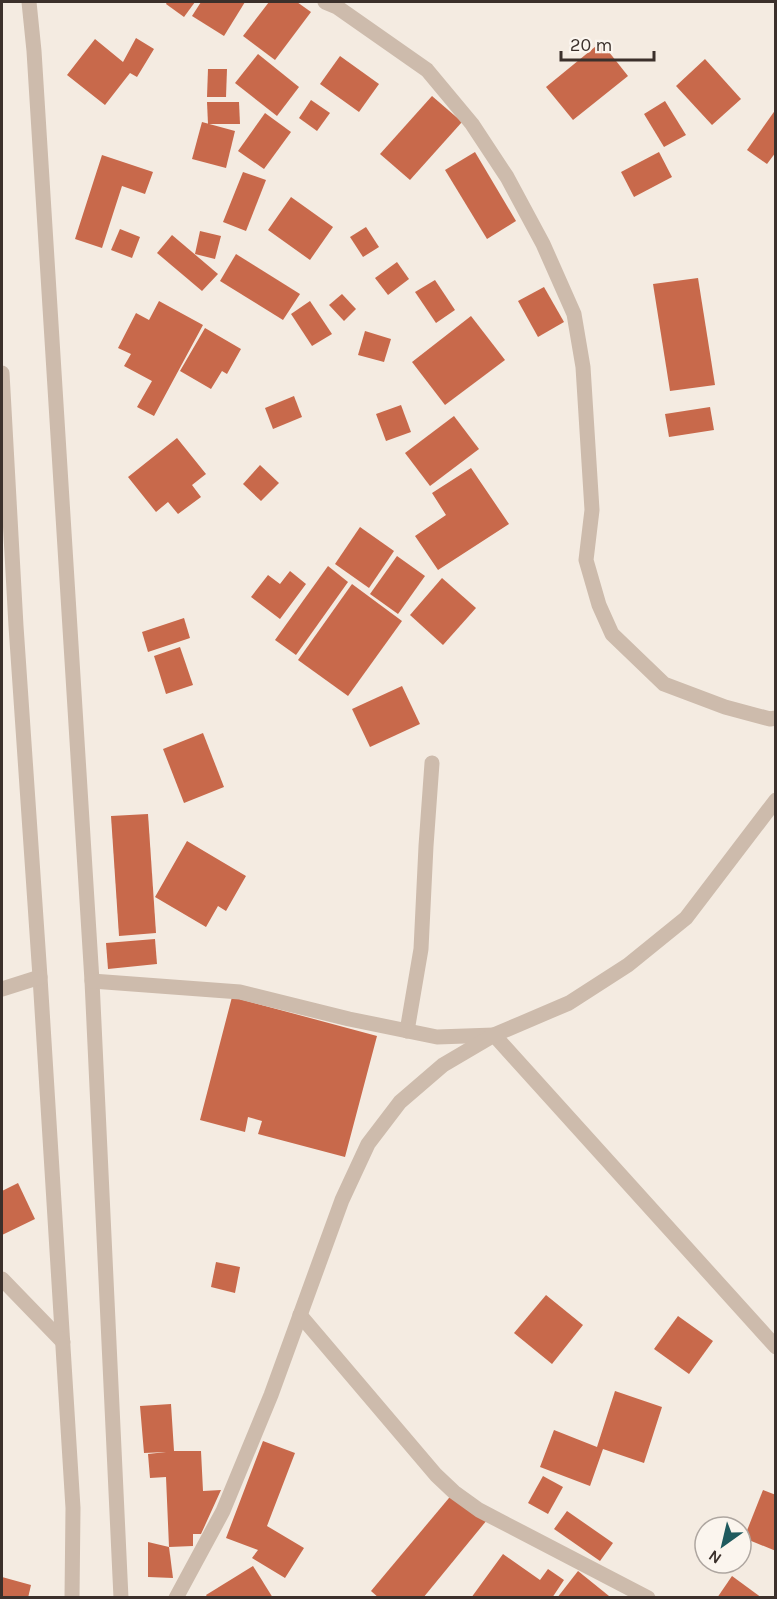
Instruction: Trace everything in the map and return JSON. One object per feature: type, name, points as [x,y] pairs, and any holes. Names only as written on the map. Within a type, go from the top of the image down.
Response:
[{"type":"street","points":[[29,2],[93,981],[121,1598]]},
{"type":"street","points":[[325,2],[427,70],[484,142],[507,177],[543,244],[574,314],[583,367],[592,510],[586,560],[599,605],[612,634],[664,684],[725,707],[770,719],[776,718]]},
{"type":"street","points":[[2,373],[15,614],[73,1508],[72,1598]]},
{"type":"street","points":[[406,1031],[421,949],[432,763]]},
{"type":"street","points":[[176,1598],[223,1511],[271,1395],[342,1200],[368,1144],[400,1102],[443,1065],[494,1035],[569,1003],[628,965],[686,918],[776,800]]},
{"type":"street","points":[[2,989],[40,977]]},
{"type":"street","points":[[93,981],[240,992],[349,1019],[437,1037],[494,1035]]},
{"type":"street","points":[[494,1035],[747,1318],[776,1347]]},
{"type":"street","points":[[2,1279],[63,1342]]},
{"type":"street","points":[[300,1315],[436,1475],[454,1492],[479,1510],[648,1598]]},
{"type":"building","points":[[167,2],[195,2],[184,17],[166,4]]},
{"type":"building","points":[[201,2],[245,2],[224,36],[192,16]]},
{"type":"building","points":[[269,2],[297,2],[311,12],[275,60],[243,36]]},
{"type":"building","points":[[136,38],[154,49],[137,77],[130,73],[105,105],[67,75],[95,39],[123,62]]},
{"type":"building","points":[[601,42],[628,76],[573,120],[546,87]]},
{"type":"building","points":[[258,54],[299,87],[277,116],[235,83]]},
{"type":"building","points":[[340,56],[379,84],[359,112],[320,84]]},
{"type":"building","points":[[705,59],[741,99],[712,125],[676,86]]},
{"type":"building","points":[[208,69],[227,69],[226,97],[207,97]]},
{"type":"building","points":[[432,96],[462,122],[410,180],[380,154]]},
{"type":"building","points":[[311,100],[330,113],[317,131],[299,118]]},
{"type":"building","points":[[665,101],[686,135],[664,147],[644,114]]},
{"type":"building","points":[[207,102],[239,102],[240,124],[208,124]]},
{"type":"building","points":[[776,109],[776,152],[767,164],[747,150]]},
{"type":"building","points":[[265,113],[291,132],[264,169],[238,151]]},
{"type":"building","points":[[202,122],[235,131],[226,168],[192,159]]},
{"type":"building","points":[[475,152],[516,221],[487,239],[445,170]]},
{"type":"building","points":[[659,152],[672,177],[634,197],[621,172]]},
{"type":"building","points":[[102,155],[153,172],[145,194],[122,186],[102,248],[75,239]]},
{"type":"building","points":[[243,172],[266,180],[246,231],[223,222]]},
{"type":"building","points":[[291,197],[333,227],[310,260],[268,230]]},
{"type":"building","points":[[366,227],[379,247],[363,257],[350,237]]},
{"type":"building","points":[[120,229],[140,237],[132,258],[111,250]]},
{"type":"building","points":[[200,231],[221,236],[215,259],[195,254]]},
{"type":"building","points":[[172,235],[218,274],[202,291],[157,253]]},
{"type":"building","points":[[236,254],[300,294],[283,320],[220,281]]},
{"type":"building","points":[[397,262],[409,279],[388,295],[375,278]]},
{"type":"building","points":[[698,278],[715,385],[670,391],[653,284]]},
{"type":"building","points":[[435,280],[455,310],[436,323],[415,292]]},
{"type":"building","points":[[544,287],[564,322],[538,337],[518,301]]},
{"type":"building","points":[[342,294],[356,309],[344,321],[329,305]]},
{"type":"building","points":[[159,301],[203,325],[154,416],[137,407],[152,381],[124,366],[131,354],[118,348],[136,313],[149,320]]},
{"type":"building","points":[[310,301],[332,334],[312,346],[291,314]]},
{"type":"building","points":[[471,316],[505,360],[445,405],[412,362]]},
{"type":"building","points":[[205,328],[241,349],[227,374],[222,371],[211,389],[180,371]]},
{"type":"building","points":[[365,331],[391,339],[384,362],[358,355]]},
{"type":"building","points":[[294,396],[302,417],[273,429],[265,408]]},
{"type":"building","points":[[401,405],[411,432],[386,441],[376,414]]},
{"type":"building","points":[[710,407],[714,430],[669,437],[665,414]]},
{"type":"building","points":[[454,416],[479,449],[430,486],[405,453]]},
{"type":"building","points":[[177,438],[206,474],[192,485],[201,497],[178,514],[168,502],[156,512],[128,477]]},
{"type":"building","points":[[260,465],[279,483],[261,501],[243,484]]},
{"type":"building","points":[[471,468],[509,524],[438,570],[415,536],[446,515],[432,493]]},
{"type":"building","points":[[360,527],[394,551],[369,588],[335,564]]},
{"type":"building","points":[[397,556],[425,576],[398,614],[370,594]]},
{"type":"building","points":[[328,566],[348,582],[296,655],[275,640]]},
{"type":"building","points":[[290,571],[306,584],[280,619],[251,597],[268,575],[280,584]]},
{"type":"building","points":[[442,578],[476,608],[443,645],[410,615]]},
{"type":"building","points":[[352,584],[402,621],[348,696],[298,660]]},
{"type":"building","points":[[184,618],[190,638],[148,652],[142,632]]},
{"type":"building","points":[[180,647],[193,685],[166,694],[154,656]]},
{"type":"building","points":[[402,686],[420,724],[370,747],[352,709]]},
{"type":"building","points":[[203,733],[224,787],[184,803],[163,749]]},
{"type":"building","points":[[148,814],[156,933],[119,936],[111,816]]},
{"type":"building","points":[[187,841],[246,876],[226,911],[218,906],[206,927],[155,897]]},
{"type":"building","points":[[155,939],[157,964],[108,969],[106,943]]},
{"type":"building","points":[[232,997],[377,1036],[345,1157],[258,1134],[262,1121],[248,1117],[245,1132],[200,1120]]},
{"type":"building","points":[[18,1183],[35,1219],[2,1235],[2,1191]]},
{"type":"building","points":[[216,1262],[240,1267],[235,1293],[211,1287]]},
{"type":"building","points":[[546,1295],[583,1325],[552,1364],[514,1333]]},
{"type":"building","points":[[678,1316],[713,1341],[689,1374],[654,1349]]},
{"type":"building","points":[[615,1391],[662,1407],[644,1463],[603,1449],[590,1486],[540,1467],[554,1430],[597,1447]]},
{"type":"building","points":[[171,1404],[174,1451],[201,1451],[203,1491],[221,1490],[201,1534],[193,1534],[193,1546],[169,1547],[166,1477],[150,1478],[148,1454],[166,1452],[144,1453],[140,1406]]},
{"type":"building","points":[[263,1441],[295,1453],[267,1526],[304,1548],[285,1578],[252,1558],[258,1550],[226,1538]]},
{"type":"building","points":[[543,1476],[563,1487],[548,1514],[528,1503]]},
{"type":"building","points":[[763,1490],[776,1495],[776,1551],[753,1542],[753,1515]]},
{"type":"building","points":[[454,1492],[487,1520],[423,1598],[379,1598],[371,1591]]},
{"type":"building","points":[[567,1511],[613,1543],[600,1561],[554,1529]]},
{"type":"building","points":[[148,1542],[169,1547],[173,1578],[148,1577]]},
{"type":"building","points":[[503,1554],[540,1580],[548,1569],[564,1580],[552,1598],[471,1598]]},
{"type":"building","points":[[253,1566],[273,1598],[208,1598],[206,1595]]},
{"type":"building","points":[[578,1571],[609,1596],[607,1598],[557,1598]]},
{"type":"building","points":[[732,1576],[762,1598],[717,1598]]},
{"type":"building","points":[[2,1577],[31,1585],[28,1598],[2,1598]]}]
